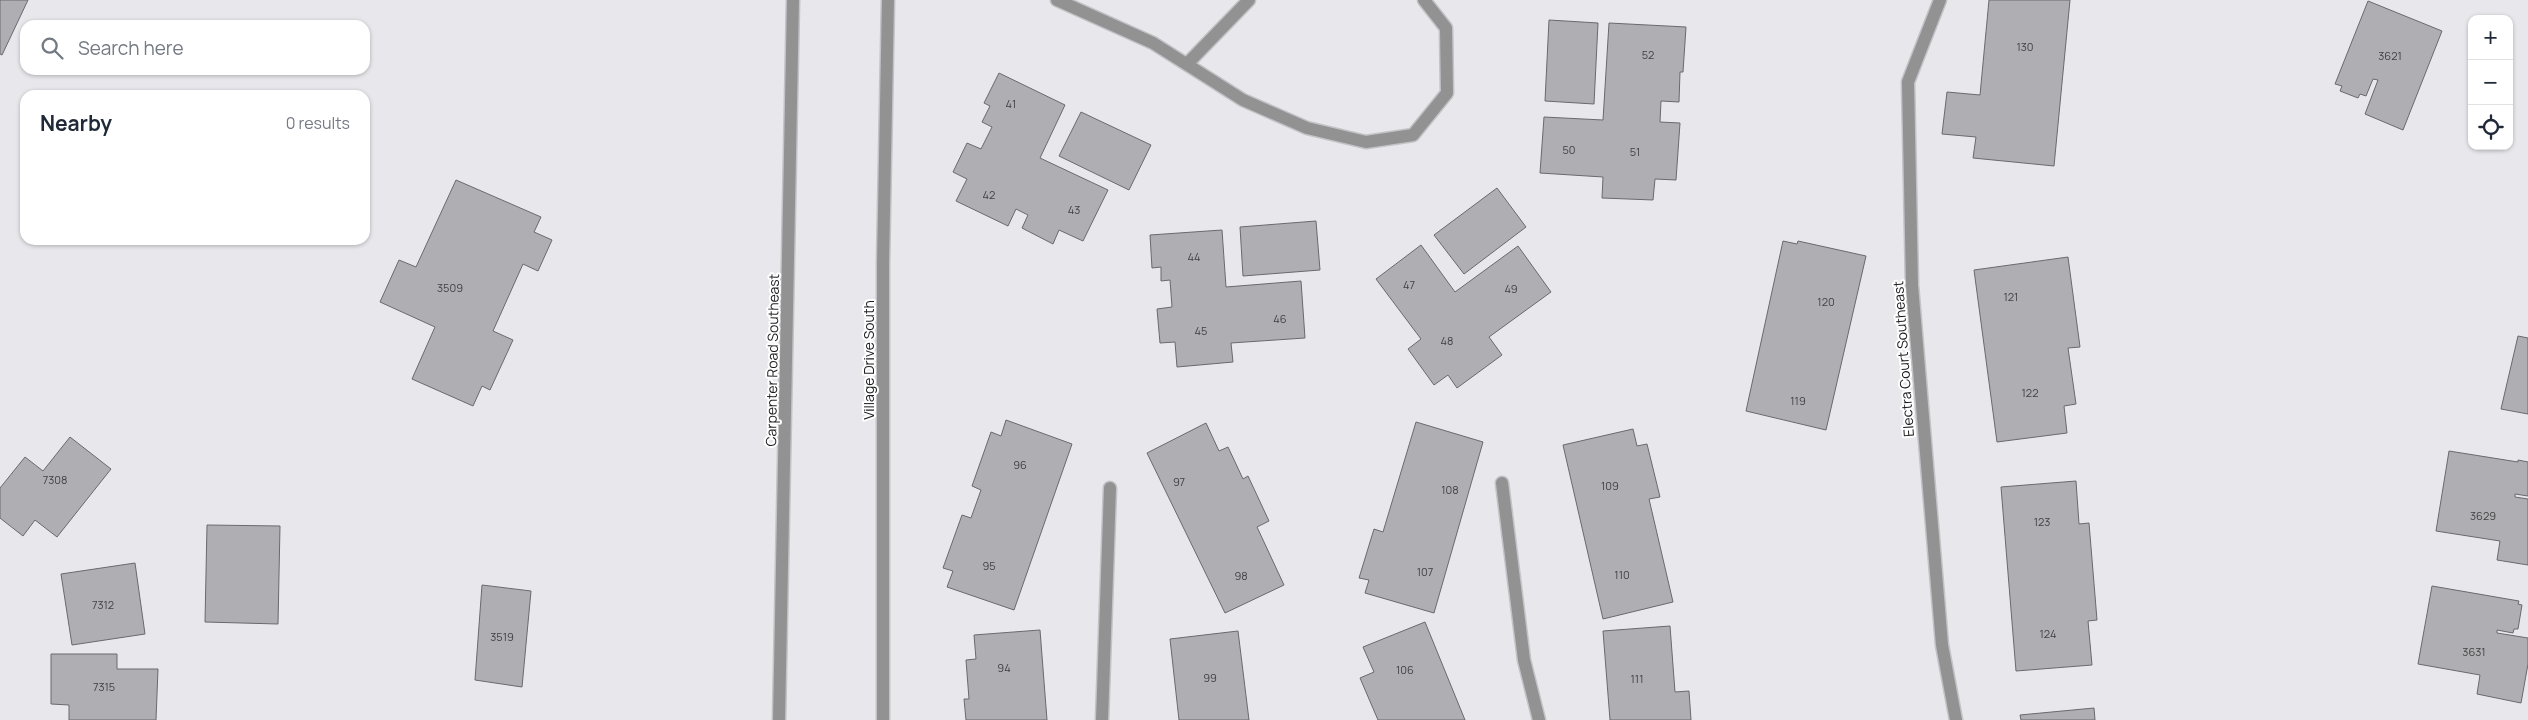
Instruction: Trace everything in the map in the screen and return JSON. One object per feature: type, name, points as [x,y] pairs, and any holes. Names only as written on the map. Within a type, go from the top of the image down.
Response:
[{"type":"street","name":"Carpenter Road Southeast","points":[[779,720],[793,0]]},
{"type":"street","name":"Village Drive South","points":[[883,720],[883,264],[888,0]]},
{"type":"street","points":[[1056,0],[1153,43],[1244,100],[1307,128],[1366,142],[1413,135],[1447,93],[1446,28],[1424,0]]},
{"type":"street","points":[[1187,64],[1249,0]]},
{"type":"street","name":"Electra Court Southeast","points":[[1940,0],[1908,82],[1912,275],[1942,645],[1956,720]]},
{"type":"street","points":[[1502,483],[1524,660],[1539,720]]},
{"type":"street","points":[[1102,720],[1110,488]]},
{"type":"building","points":[[0,0],[28,0],[2,55],[0,54]]},
{"type":"building","points":[[1989,0],[2070,0],[2054,166],[1973,158],[1976,137],[1942,134],[1947,92],[1980,95]]},
{"type":"building","points":[[2368,1],[2442,31],[2403,130],[2365,114],[2378,80],[2373,79],[2366,96],[2360,94],[2358,98],[2340,91],[2342,86],[2335,84]]},
{"type":"building","points":[[1549,20],[1598,23],[1594,104],[1545,101]]},
{"type":"building","points":[[1609,23],[1686,27],[1683,72],[1680,72],[1679,102],[1661,101],[1660,122],[1680,123],[1676,180],[1655,179],[1653,200],[1602,198],[1603,177],[1540,173],[1544,117],[1603,120]]},
{"type":"building","points":[[999,73],[1065,105],[1040,158],[1108,190],[1083,241],[1059,230],[1053,244],[1022,228],[1028,215],[1016,209],[1008,226],[956,201],[967,179],[953,172],[967,143],[981,149],[992,127],[982,122],[990,106],[984,103]]},
{"type":"building","points":[[1081,112],[1151,145],[1129,190],[1059,156]]},
{"type":"building","points":[[456,180],[541,217],[534,232],[552,240],[538,271],[523,264],[493,331],[513,340],[490,390],[482,386],[473,406],[412,379],[435,327],[380,302],[399,260],[416,267]]},
{"type":"building","points":[[1497,188],[1526,227],[1464,274],[1434,235]]},
{"type":"building","points":[[1316,221],[1320,270],[1243,276],[1240,227]]},
{"type":"building","points":[[1222,230],[1226,287],[1301,281],[1305,338],[1231,343],[1233,362],[1177,367],[1175,342],[1160,343],[1157,309],[1172,307],[1170,280],[1161,281],[1161,267],[1152,268],[1150,235]]},
{"type":"building","points":[[1783,241],[1797,244],[1798,241],[1866,256],[1826,430],[1746,411]]},
{"type":"building","points":[[1421,245],[1455,292],[1518,246],[1551,292],[1489,337],[1502,355],[1457,388],[1448,375],[1434,385],[1408,349],[1421,339],[1376,279]]},
{"type":"building","points":[[2068,257],[2080,347],[2068,348],[2076,404],[2064,406],[2067,433],[1997,442],[1974,270]]},
{"type":"building","points":[[2518,336],[2528,338],[2528,414],[2501,409]]},
{"type":"building","points":[[1006,420],[1072,444],[1014,610],[947,587],[953,571],[943,568],[962,515],[971,518],[981,490],[972,486],[991,432],[1001,436]]},
{"type":"building","points":[[1416,422],[1483,442],[1434,613],[1365,593],[1369,580],[1359,578],[1374,529],[1383,532]]},
{"type":"building","points":[[1206,423],[1219,451],[1228,447],[1243,479],[1248,476],[1269,521],[1257,527],[1284,585],[1225,613],[1147,453]]},
{"type":"building","points":[[1633,429],[1637,446],[1647,444],[1660,497],[1649,499],[1673,602],[1603,619],[1563,445]]},
{"type":"building","points":[[70,437],[111,469],[57,537],[35,520],[23,536],[0,518],[0,488],[25,457],[43,471]]},
{"type":"building","points":[[2449,451],[2528,462],[2528,496],[2515,494],[2515,497],[2528,499],[2528,565],[2497,560],[2500,541],[2436,531]]},
{"type":"building","points":[[2076,481],[2079,524],[2089,523],[2097,620],[2088,621],[2092,665],[2016,671],[2001,487]]},
{"type":"building","points":[[207,525],[280,526],[278,624],[205,622]]},
{"type":"building","points":[[135,563],[145,634],[72,645],[61,574]]},
{"type":"building","points":[[482,585],[531,591],[522,687],[475,680]]},
{"type":"building","points":[[2432,586],[2519,601],[2518,604],[2522,605],[2518,629],[2514,629],[2513,633],[2497,630],[2497,633],[2528,638],[2528,664],[2521,703],[2477,694],[2480,675],[2418,664]]},
{"type":"building","points":[[1425,622],[1465,720],[1378,720],[1360,678],[1374,672],[1363,647]]},
{"type":"building","points":[[1670,626],[1675,692],[1689,691],[1691,720],[1610,720],[1603,631]]},
{"type":"building","points":[[1040,630],[1047,720],[966,720],[964,699],[969,699],[966,660],[976,659],[974,635]]},
{"type":"building","points":[[1238,631],[1249,720],[1179,720],[1170,639]]},
{"type":"building","points":[[51,654],[117,654],[117,669],[158,669],[156,720],[69,720],[69,705],[51,704]]},
{"type":"building","points":[[2094,708],[2095,720],[2021,720],[2020,715]]}]
